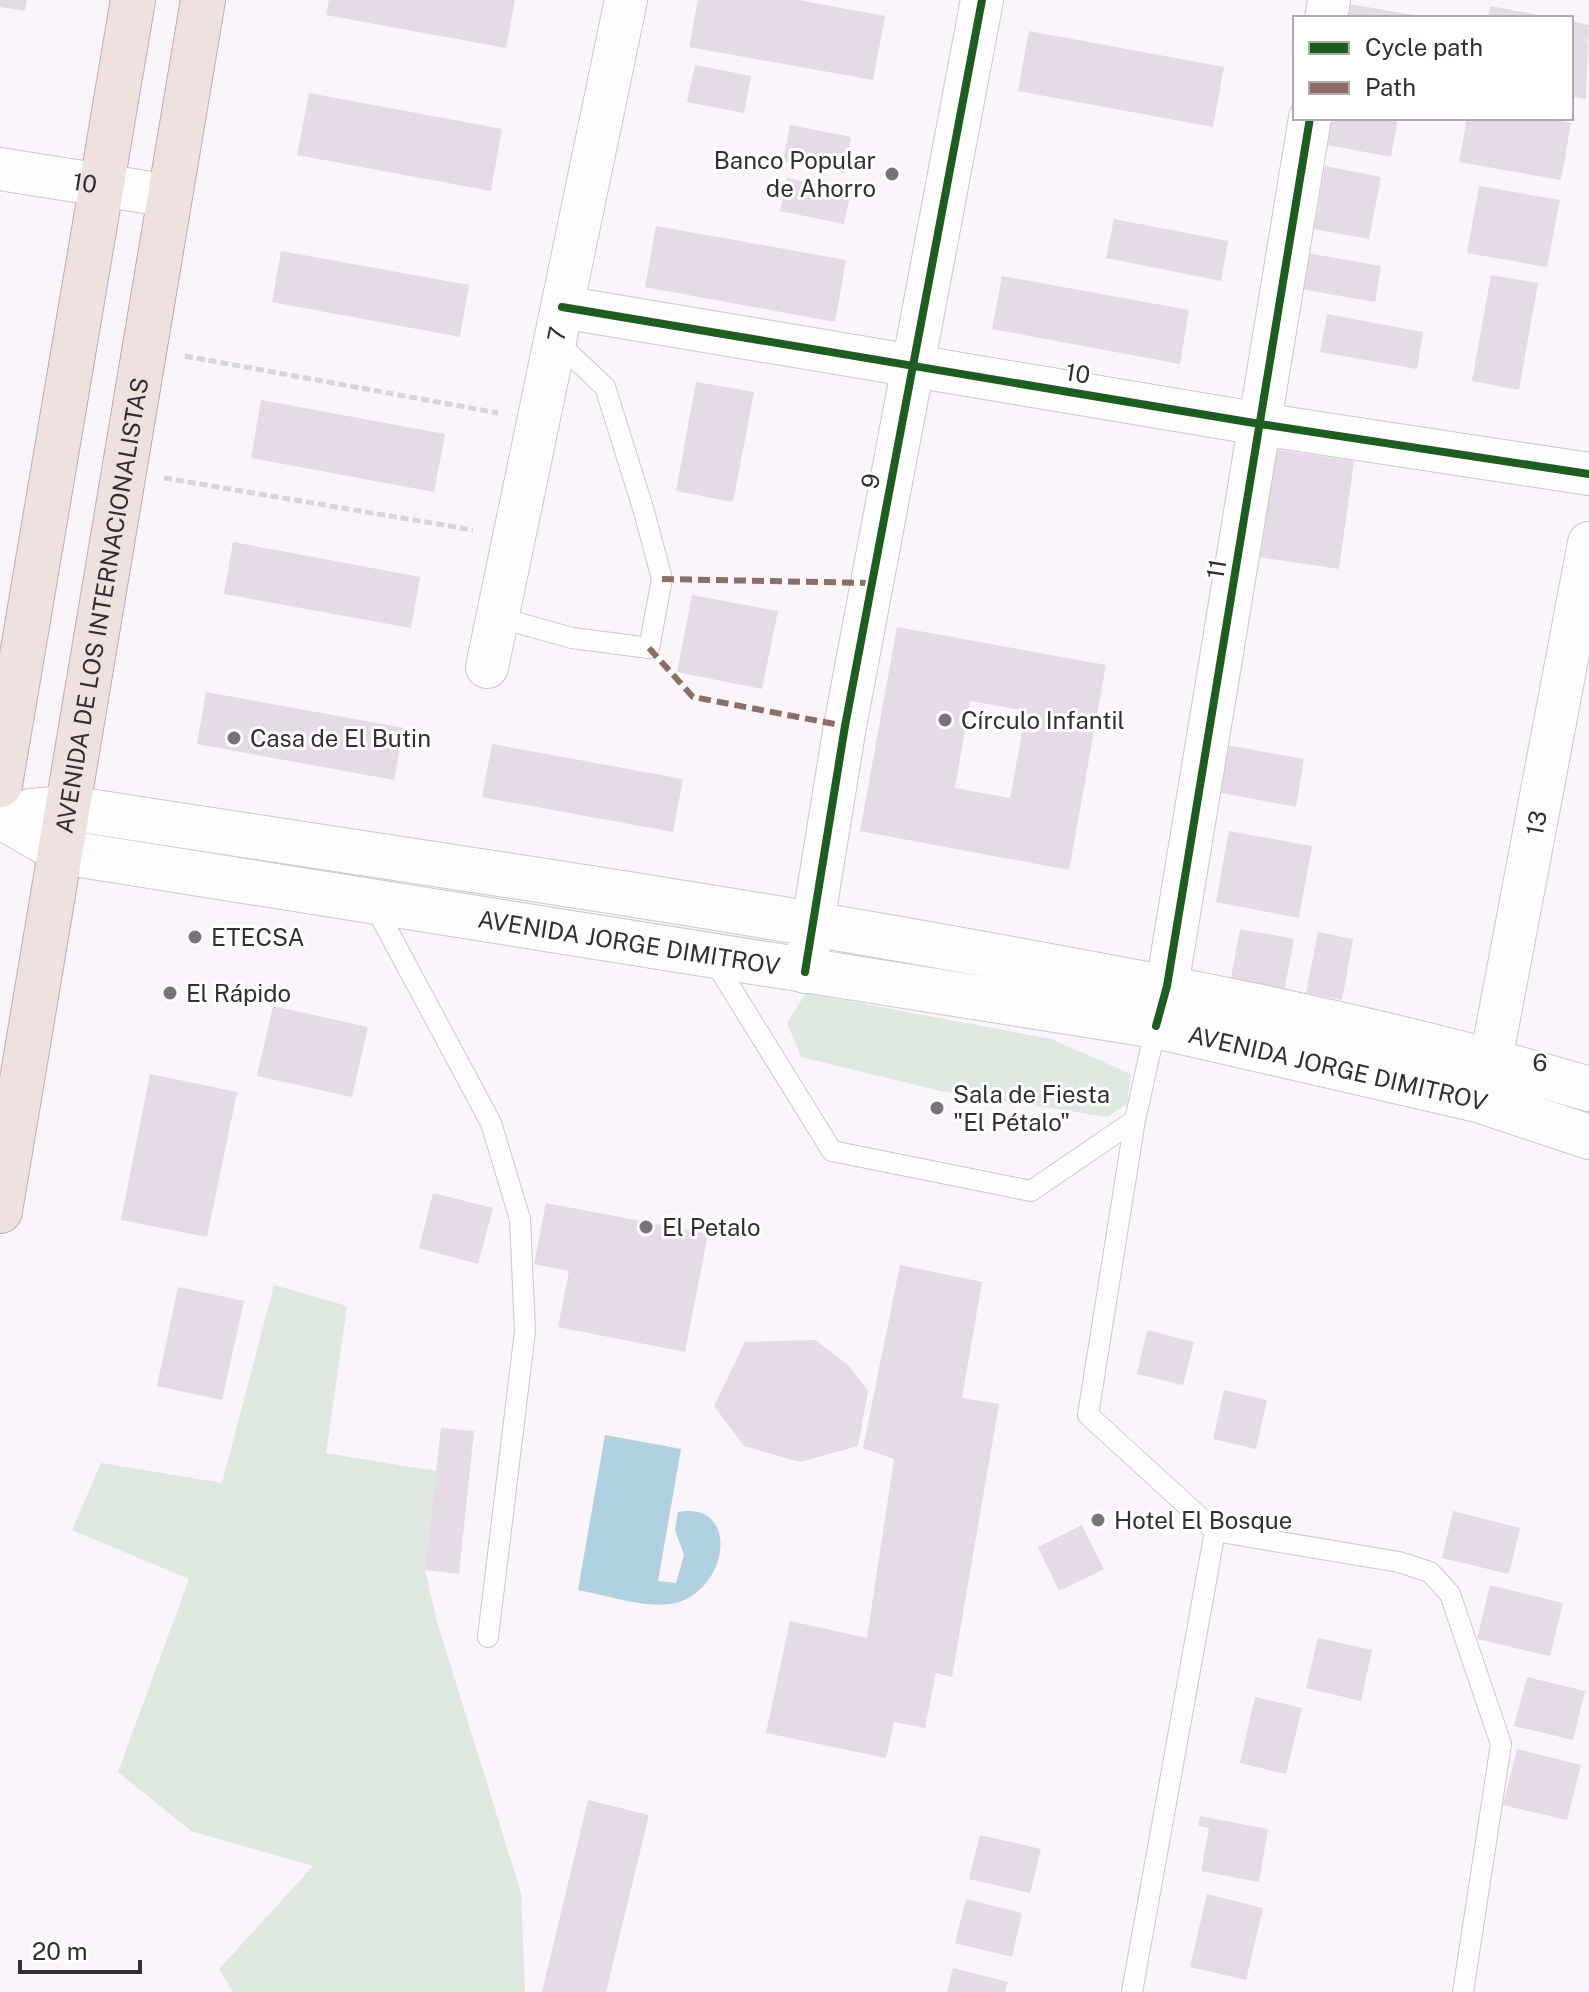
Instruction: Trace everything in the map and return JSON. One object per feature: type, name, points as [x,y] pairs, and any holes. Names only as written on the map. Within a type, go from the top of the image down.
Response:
[{"type":"highway","points":[[0,785],[133,0]]},
{"type":"highway","name":"AVENIDA DE LOS INTERNACIONALISTAS","points":[[0,1211],[203,0]]},
{"type":"main road","name":"AVENIDA JORGE DIMITROV","points":[[0,814],[69,808],[813,923],[1485,1080],[1589,1089]]},
{"type":"main road","name":"AVENIDA JORGE DIMITROV","points":[[0,814],[62,852],[709,954],[805,972],[1162,1006]]},
{"type":"main road","name":"AVENIDA JORGE DIMITROV","points":[[1485,1080],[1589,1137]]},
{"type":"street","name":"7","points":[[487,667],[626,0]]},
{"type":"street","name":"9","points":[[805,972],[845,726],[978,1]]},
{"type":"street","name":"11","points":[[1162,1006],[1310,120]]},
{"type":"street","name":"10","points":[[0,169],[170,196]]},
{"type":"street","name":"10","points":[[558,323],[912,366],[1260,424],[1589,474]]},
{"type":"street","name":"13","points":[[1485,1080],[1589,543]]},
{"type":"street","name":"6","points":[[1485,1080],[1589,1064]]},
{"type":"lane","points":[[497,617],[572,638],[649,648],[662,579],[643,508],[605,387],[558,323]]},
{"type":"lane","points":[[373,903],[491,1123],[520,1219],[525,1331],[488,1637]]},
{"type":"lane","points":[[709,954],[832,1151],[1031,1191],[1135,1120]]},
{"type":"lane","points":[[1162,1006],[1135,1120],[1088,1415],[1215,1531],[1399,1562],[1430,1572],[1450,1594],[1501,1744],[1463,1992]]},
{"type":"lane","points":[[1132,1992],[1215,1531]]},
{"type":"path","points":[[145,349],[538,421]]},
{"type":"path","points":[[125,471],[514,537]]},
{"type":"shaded area","points":[[806,993],[1051,1039],[1131,1074],[1127,1104],[1107,1117],[940,1091],[801,1057],[787,1023]]},
{"type":"shaded area","points":[[274,1285],[347,1306],[326,1453],[436,1471],[425,1570],[438,1625],[521,1893],[525,1992],[233,1992],[219,1969],[313,1866],[191,1831],[118,1772],[189,1579],[72,1530],[101,1463],[222,1483]]},
{"type":"water","points":[[605,1435],[681,1449],[658,1581],[676,1583],[684,1555],[675,1530],[678,1512],[699,1512],[712,1520],[719,1534],[720,1550],[715,1568],[705,1584],[690,1597],[659,1605],[578,1590]]},
{"type":"building","points":[[0,0],[27,0],[25,11],[0,7]]},
{"type":"building","points":[[329,0],[515,0],[506,48],[326,15]]},
{"type":"building","points":[[698,0],[798,0],[885,16],[873,80],[689,47]]},
{"type":"building","points":[[1349,4],[1420,16],[1346,16]]},
{"type":"building","points":[[1490,6],[1545,16],[1488,16]]},
{"type":"building","points":[[1573,21],[1589,25],[1586,99],[1573,96]]},
{"type":"building","points":[[1029,31],[1224,67],[1213,127],[1018,91]]},
{"type":"building","points":[[695,65],[751,76],[744,113],[687,102]]},
{"type":"building","points":[[309,93],[502,129],[491,191],[297,155]]},
{"type":"building","points":[[1332,120],[1398,120],[1391,157],[1328,145]]},
{"type":"building","points":[[1467,120],[1555,120],[1571,123],[1561,180],[1459,162]]},
{"type":"building","points":[[790,125],[851,137],[844,173],[783,161]]},
{"type":"building","points":[[1325,166],[1381,177],[1369,239],[1314,229]]},
{"type":"building","points":[[787,178],[851,191],[844,224],[780,211]]},
{"type":"building","points":[[1479,186],[1560,200],[1547,267],[1467,253]]},
{"type":"building","points":[[1114,219],[1228,241],[1221,281],[1106,258]]},
{"type":"building","points":[[656,226],[846,260],[835,322],[645,287]]},
{"type":"building","points":[[281,251],[469,285],[460,337],[272,302]]},
{"type":"building","points":[[1307,253],[1381,266],[1375,302],[1301,289]]},
{"type":"building","points":[[1491,275],[1538,283],[1519,390],[1472,381]]},
{"type":"building","points":[[1002,276],[1189,310],[1180,364],[992,329]]},
{"type":"building","points":[[1327,314],[1423,332],[1417,369],[1320,352]]},
{"type":"building","points":[[696,382],[754,392],[733,502],[676,491]]},
{"type":"building","points":[[261,400],[445,434],[434,492],[251,458]]},
{"type":"building","points":[[1273,449],[1354,461],[1339,569],[1258,557]]},
{"type":"building","points":[[233,542],[420,577],[411,628],[224,594]]},
{"type":"building","points":[[692,595],[778,611],[762,689],[677,672]]},
{"type":"building","points":[[897,627],[1106,665],[1069,870],[860,831]],"holes":[[[970,701],[1026,711],[1010,798],[955,788]]]},
{"type":"building","points":[[206,692],[404,728],[394,780],[197,744]]},
{"type":"building","points":[[492,744],[683,779],[673,832],[482,797]]},
{"type":"building","points":[[1226,745],[1304,759],[1296,807],[1217,792]]},
{"type":"building","points":[[1229,831],[1312,846],[1299,918],[1216,902]]},
{"type":"building","points":[[1240,929],[1294,939],[1284,992],[1230,983]]},
{"type":"building","points":[[1318,932],[1353,939],[1342,1000],[1306,993]]},
{"type":"building","points":[[273,1006],[368,1027],[352,1097],[257,1076]]},
{"type":"building","points":[[150,1074],[237,1092],[207,1237],[121,1220]]},
{"type":"building","points":[[433,1193],[493,1208],[478,1264],[419,1248]]},
{"type":"building","points":[[546,1203],[708,1234],[685,1352],[558,1327],[569,1271],[534,1264]]},
{"type":"building","points":[[900,1265],[982,1282],[962,1398],[999,1404],[952,1677],[936,1673],[925,1728],[894,1722],[886,1758],[766,1733],[790,1621],[867,1638],[894,1459],[863,1448]]},
{"type":"building","points":[[178,1287],[244,1301],[222,1400],[157,1386]]},
{"type":"building","points":[[1147,1330],[1194,1342],[1183,1385],[1137,1374]]},
{"type":"building","points":[[815,1340],[847,1364],[868,1391],[858,1446],[800,1462],[744,1446],[714,1406],[745,1342]]},
{"type":"building","points":[[1224,1390],[1267,1400],[1256,1449],[1213,1439]]},
{"type":"building","points":[[441,1428],[474,1431],[459,1574],[425,1570]]},
{"type":"building","points":[[1453,1511],[1520,1528],[1509,1574],[1442,1558]]},
{"type":"building","points":[[1082,1525],[1104,1569],[1059,1591],[1038,1547]]},
{"type":"building","points":[[1490,1585],[1563,1603],[1550,1656],[1477,1639]]},
{"type":"building","points":[[1318,1638],[1372,1650],[1361,1701],[1306,1688]]},
{"type":"building","points":[[1527,1677],[1585,1691],[1573,1740],[1514,1726]]},
{"type":"building","points":[[1255,1697],[1302,1708],[1286,1774],[1240,1763]]},
{"type":"building","points":[[1517,1749],[1581,1765],[1567,1820],[1503,1805]]},
{"type":"building","points":[[588,1800],[649,1815],[606,1992],[542,1992]]},
{"type":"building","points":[[1200,1816],[1268,1829],[1259,1882],[1201,1871],[1209,1828],[1198,1826]]},
{"type":"building","points":[[980,1835],[1041,1849],[1030,1893],[969,1879]]},
{"type":"building","points":[[1207,1894],[1263,1908],[1246,1980],[1190,1967]]},
{"type":"building","points":[[966,1899],[1022,1913],[1012,1957],[955,1943]]},
{"type":"building","points":[[953,1968],[1008,1982],[1005,1992],[947,1992]]},
{"type":"marked path","points":[[662,579],[871,583]]},
{"type":"marked path","points":[[649,648],[693,697],[845,726]]},
{"type":"cycle path","points":[[805,972],[845,726],[982,0]]},
{"type":"cycle path","points":[[1156,1026],[1167,986],[1310,120]]},
{"type":"cycle path","points":[[562,307],[1260,424],[1589,474]]},
{"type":"place","name":"Banco Popular de Ahorro","points":[[892,174]]},
{"type":"place","name":"Círculo Infantil","points":[[945,720]]},
{"type":"place","name":"Casa de El Butin","points":[[234,738]]},
{"type":"place","name":"ETECSA","points":[[195,937]]},
{"type":"place","name":"El Rápido","points":[[170,993]]},
{"type":"place","name":"Sala de Fiesta \"El Pétalo\"","points":[[937,1108]]},
{"type":"place","name":"El Petalo","points":[[646,1227]]},
{"type":"place","name":"Hotel El Bosque","points":[[1098,1520]]}]
